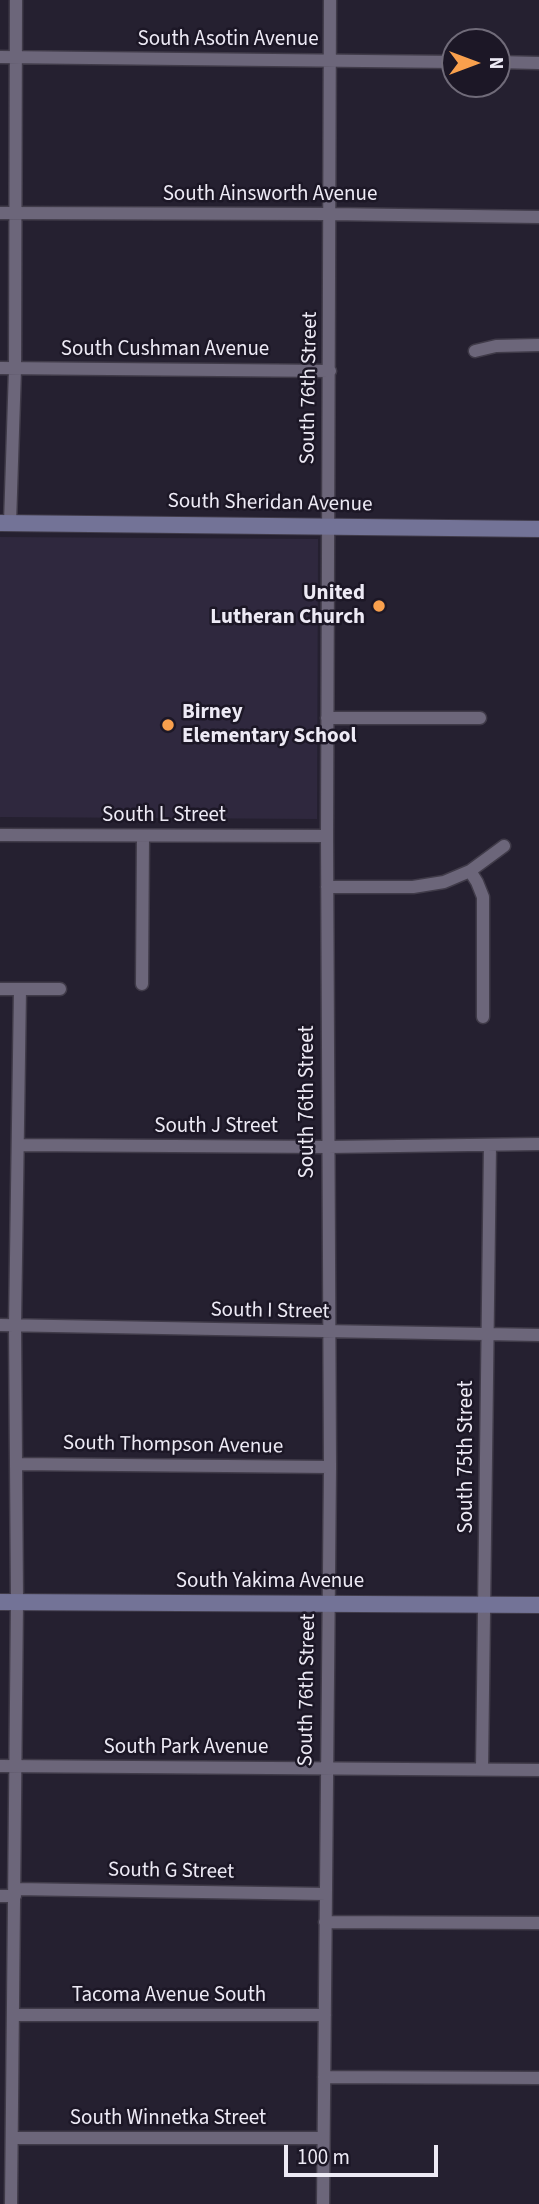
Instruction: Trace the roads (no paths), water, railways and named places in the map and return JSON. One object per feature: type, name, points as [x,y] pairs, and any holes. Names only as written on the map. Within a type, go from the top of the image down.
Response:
[{"type":"main road","name":"South Sheridan Avenue","points":[[5,523],[539,529]]},
{"type":"main road","name":"South Yakima Avenue","points":[[0,1602],[539,1605]]},
{"type":"street","points":[[5,523],[15,369],[16,0]]},
{"type":"street","name":"South 76th Street","points":[[323,2204],[330,1467],[327,526],[330,371],[330,0]]},
{"type":"street","name":"South Asotin Avenue","points":[[0,57],[441,62]]},
{"type":"street","points":[[511,62],[539,63]]},
{"type":"street","name":"South Ainsworth Avenue","points":[[0,213],[539,217]]},
{"type":"street","points":[[475,351],[496,345],[539,345]]},
{"type":"street","name":"South Cushman Avenue","points":[[0,368],[330,371]]},
{"type":"street","points":[[327,718],[480,718]]},
{"type":"street","name":"South L Street","points":[[0,835],[327,836]]},
{"type":"street","points":[[142,984],[143,836]]},
{"type":"street","points":[[327,887],[427,885],[452,880],[470,872],[504,846]]},
{"type":"street","points":[[470,872],[483,897],[483,1017]]},
{"type":"street","points":[[0,989],[60,989]]},
{"type":"street","points":[[11,2204],[12,2138],[6,2034],[13,2015],[15,1892],[15,1325],[20,989]]},
{"type":"street","name":"South J Street","points":[[18,1145],[328,1147],[539,1144]]},
{"type":"street","name":"South 75th Street","points":[[482,1769],[490,1145]]},
{"type":"street","name":"South I Street","points":[[0,1325],[539,1335]]},
{"type":"street","name":"South Thompson Avenue","points":[[16,1464],[330,1467]]},
{"type":"street","name":"South Park Avenue","points":[[0,1766],[539,1770]]},
{"type":"street","name":"South G Street","points":[[0,1896],[15,1892],[326,1894]]},
{"type":"street","points":[[325,1922],[539,1923]]},
{"type":"street","name":"Tacoma Avenue South","points":[[13,2015],[324,2015]]},
{"type":"street","points":[[324,2077],[539,2078]]},
{"type":"street","name":"South Winnetka Street","points":[[12,2138],[323,2138]]},
{"type":"place","name":"United Lutheran Church","points":[[379,606]]},
{"type":"place","name":"Birney Elementary School","points":[[168,725]]}]
